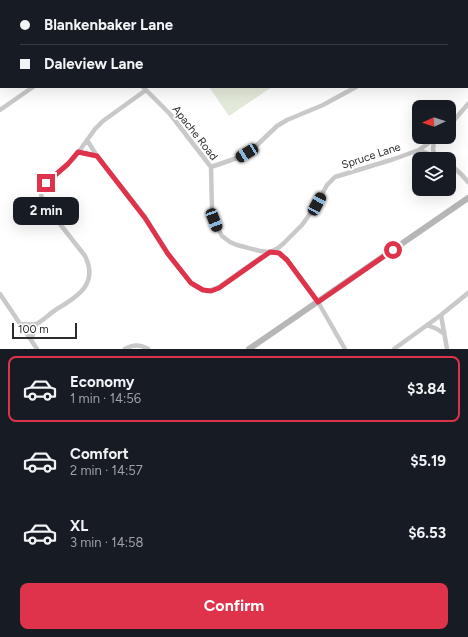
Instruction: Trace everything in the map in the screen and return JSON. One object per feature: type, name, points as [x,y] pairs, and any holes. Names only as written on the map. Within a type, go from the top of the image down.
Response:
[{"type":"street","points":[[0,110],[32,88]]},
{"type":"street","points":[[21,324],[36,324],[77,296],[85,287],[89,276],[89,266],[85,256],[45,205],[41,195],[42,190],[46,183],[68,164],[103,121],[144,88]]},
{"type":"street","name":"Apache Road","points":[[144,88],[170,114],[211,167],[212,210],[218,230],[225,238],[234,244],[260,251],[279,253],[287,260],[318,302],[344,349]]},
{"type":"street","points":[[211,167],[240,158],[255,147],[277,126],[287,120],[324,105],[354,88]]},
{"type":"street","points":[[456,118],[468,104]]},
{"type":"street","name":"Spruce Lane","points":[[87,140],[97,156],[145,218],[168,254],[191,283],[197,288],[208,291],[216,289],[278,248],[302,225],[317,204],[327,185],[335,177],[394,159],[419,150],[427,144]]},
{"type":"street","points":[[419,150],[425,152]]},
{"type":"street","points":[[78,152],[97,156]]},
{"type":"street","points":[[456,169],[468,182]]},
{"type":"street","points":[[249,349],[468,198]]},
{"type":"street","points":[[394,349],[441,315],[468,293]]},
{"type":"street","points":[[0,294],[37,349]]},
{"type":"street","points":[[441,315],[447,349]]},
{"type":"street","points":[[31,340],[36,324]]},
{"type":"street","points":[[427,325],[443,333]]},
{"type":"street","points":[[125,349],[138,345],[148,349]]},
{"type":"green space","points":[[210,88],[271,88],[229,116]]},
{"type":"route","points":[[46,183],[68,164],[78,152],[97,156],[152,226],[168,254],[191,283],[197,288],[203,290],[211,291],[219,288],[270,252],[279,253],[287,260],[318,302],[393,250]]}]
